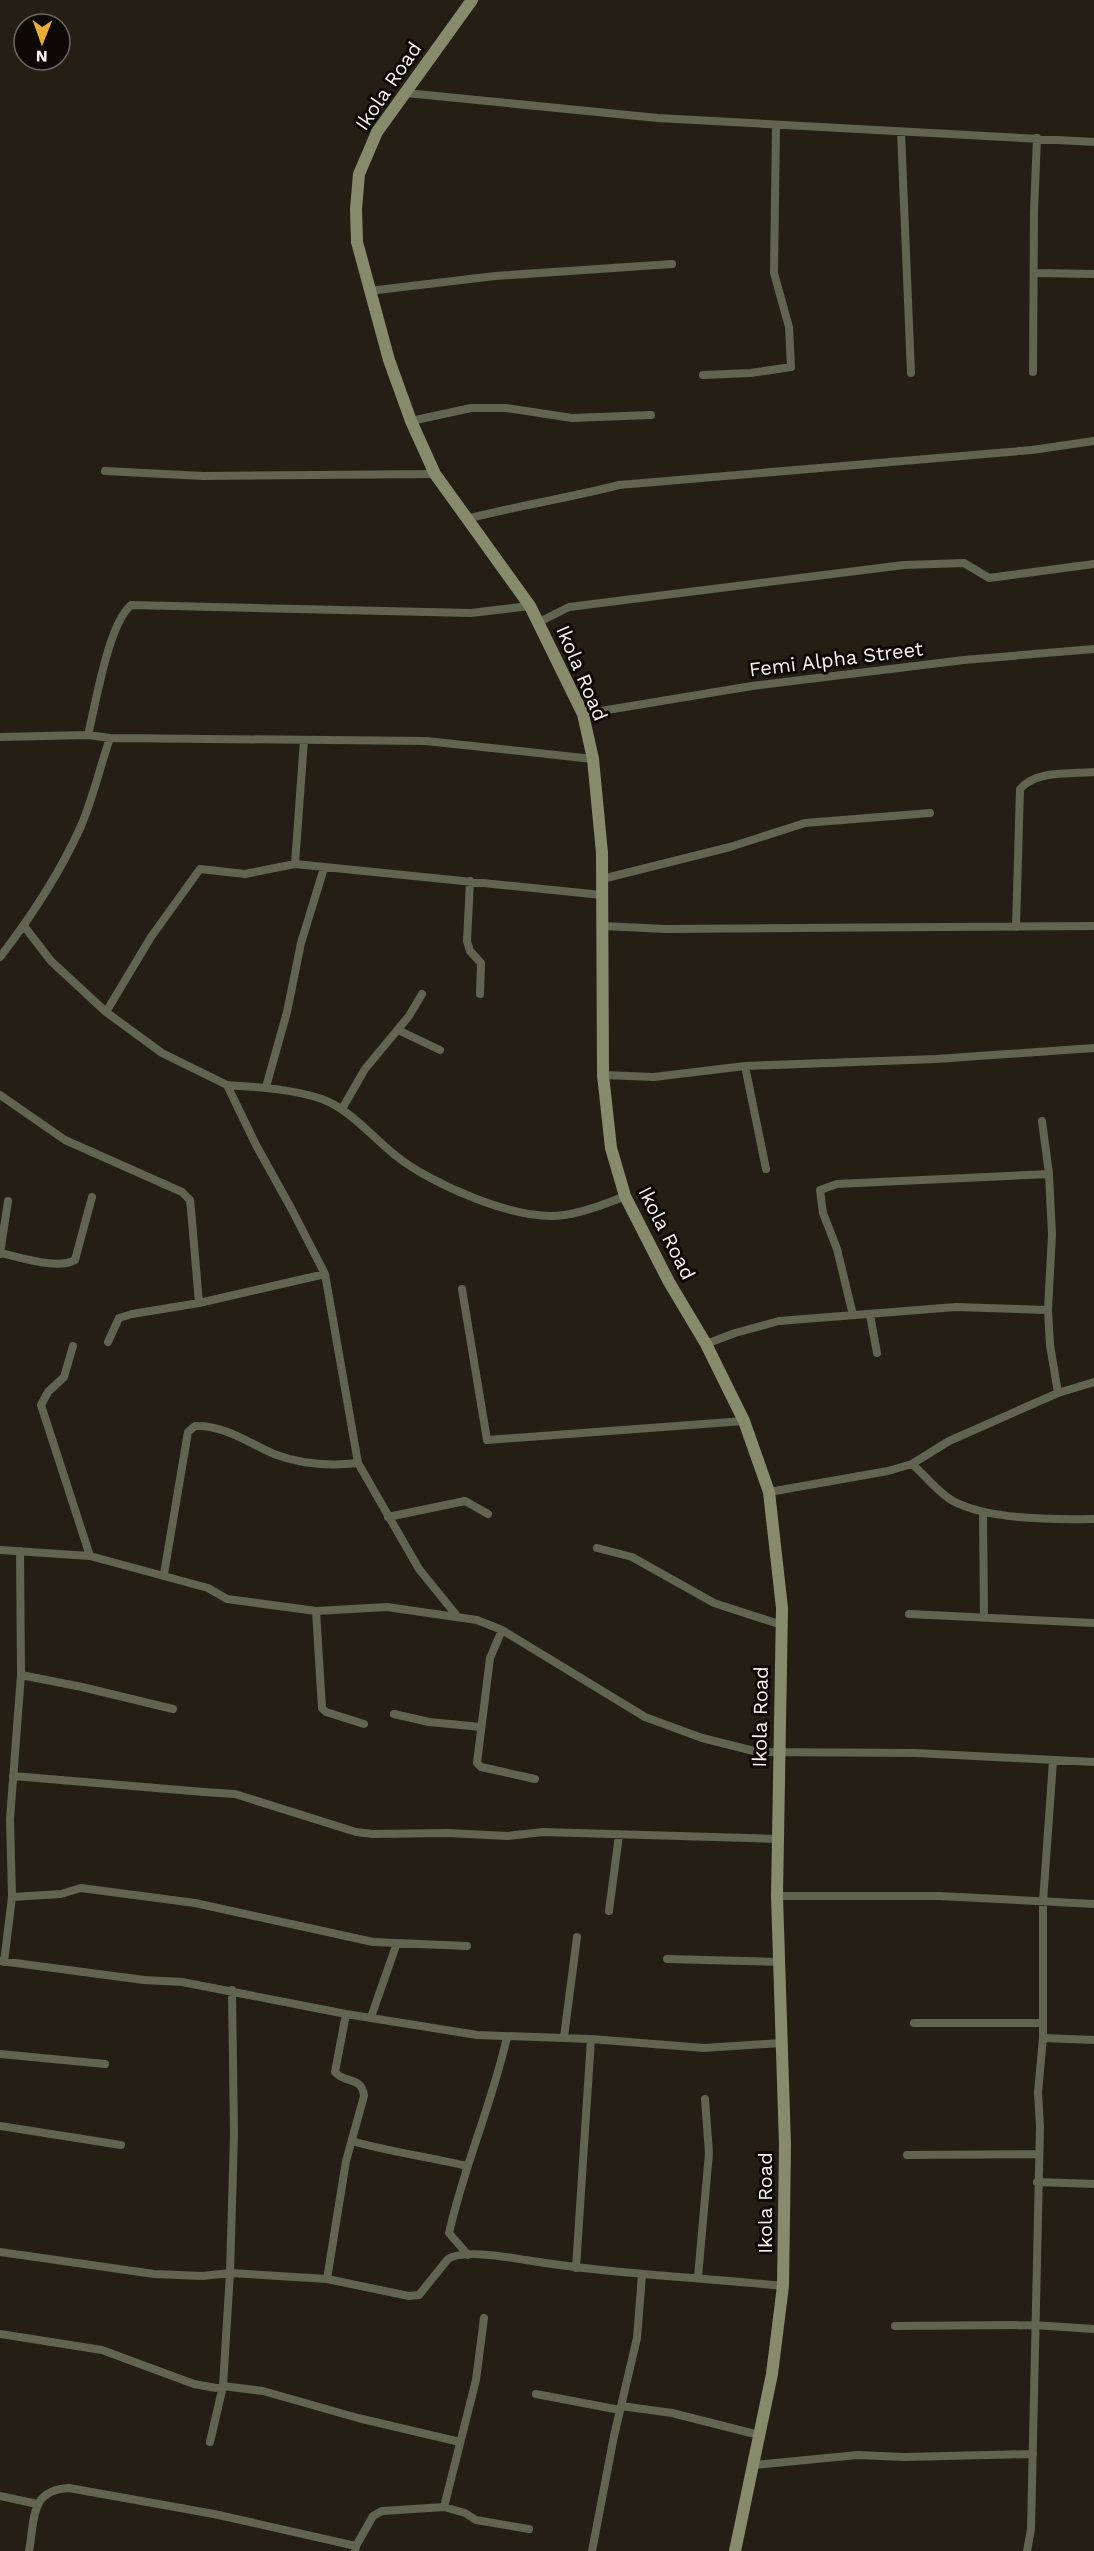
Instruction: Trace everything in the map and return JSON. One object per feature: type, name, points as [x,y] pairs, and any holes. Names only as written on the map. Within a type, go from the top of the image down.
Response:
[{"type":"street","name":"Ikola Road","points":[[472,0],[377,132],[359,174],[356,209],[357,242],[389,360],[411,421],[435,474],[530,606],[583,714],[593,759],[600,827],[603,1075],[611,1148],[625,1196],[669,1282],[706,1344],[744,1421],[770,1492],[782,1608],[777,1896],[785,2145],[783,2286],[776,2350],[735,2551]]},
{"type":"street","points":[[406,93],[658,118],[1094,142]]},
{"type":"street","points":[[703,375],[752,373],[791,367],[789,327],[774,273],[776,126]]},
{"type":"street","points":[[901,132],[911,373]]},
{"type":"street","points":[[1033,372],[1037,138]]},
{"type":"street","points":[[369,291],[495,276],[672,264]]},
{"type":"street","points":[[1034,273],[1094,274]]},
{"type":"street","points":[[411,421],[471,408],[506,408],[572,418],[651,415]]},
{"type":"street","points":[[466,519],[519,505],[619,485],[1032,450],[1094,441]]},
{"type":"street","points":[[105,471],[203,476],[435,474]]},
{"type":"street","points":[[539,622],[562,609],[579,605],[904,565],[964,563],[989,578],[1094,564]]},
{"type":"street","points":[[88,735],[119,620],[131,605],[471,613],[530,606]]},
{"type":"street","name":"Femi Alpha Street","points":[[583,714],[764,684],[964,660],[1094,649]]},
{"type":"street","points":[[0,737],[88,735],[110,738],[426,741],[593,759]]},
{"type":"street","points":[[0,957],[24,926],[52,882],[81,825],[110,738]]},
{"type":"street","points":[[295,864],[304,740]]},
{"type":"street","points":[[1016,927],[1020,789],[1027,781],[1045,776],[1094,772]]},
{"type":"street","points":[[602,879],[730,848],[805,823],[930,813]]},
{"type":"street","points":[[106,1012],[151,937],[196,872],[204,868],[245,874],[295,864],[602,895]]},
{"type":"street","points":[[266,1087],[287,1012],[301,943],[324,868]]},
{"type":"street","points":[[470,881],[467,941],[470,951],[481,963],[480,994]]},
{"type":"street","points":[[24,926],[51,961],[106,1012],[162,1053],[227,1085],[266,1087],[321,1099],[342,1109],[414,1168],[469,1197],[536,1216],[563,1216],[625,1196]]},
{"type":"street","points":[[602,926],[666,929],[1094,926]]},
{"type":"street","points":[[342,1109],[365,1069],[398,1030],[422,994]]},
{"type":"street","points":[[398,1030],[440,1050]]},
{"type":"street","points":[[603,1075],[654,1077],[745,1066],[936,1059],[1094,1048]]},
{"type":"street","points":[[745,1066],[766,1169]]},
{"type":"street","points":[[227,1085],[255,1145],[291,1208],[325,1275],[358,1462],[419,1569],[457,1616]]},
{"type":"street","points":[[0,1095],[65,1140],[182,1192],[190,1200],[199,1303]]},
{"type":"street","points":[[1042,1121],[1049,1174],[1052,1234],[1048,1310],[1050,1345],[1058,1393]]},
{"type":"street","points":[[853,1315],[837,1249],[824,1213],[820,1190],[837,1184],[1049,1174]]},
{"type":"street","points":[[8,1201],[0,1254],[55,1264],[68,1264],[75,1260],[92,1197]]},
{"type":"street","points":[[108,1342],[119,1318],[325,1275]]},
{"type":"street","points":[[462,1288],[487,1440],[744,1421]]},
{"type":"street","points":[[706,1344],[779,1321],[956,1307],[1048,1310]]},
{"type":"street","points":[[870,1315],[877,1353]]},
{"type":"street","points":[[73,1346],[64,1377],[48,1392],[41,1405],[90,1556]]},
{"type":"street","points":[[770,1492],[888,1471],[912,1464],[949,1441],[1058,1393],[1094,1382]]},
{"type":"street","points":[[164,1574],[189,1432],[195,1426],[204,1426],[236,1435],[276,1455],[303,1462],[358,1462]]},
{"type":"street","points":[[912,1464],[952,1500],[983,1512],[1062,1520],[1094,1519]]},
{"type":"street","points":[[388,1517],[465,1501],[488,1514]]},
{"type":"street","points":[[983,1512],[984,1618]]},
{"type":"street","points":[[597,1548],[632,1557],[714,1603],[782,1625]]},
{"type":"street","points":[[0,1550],[90,1556],[164,1574],[208,1588],[227,1599],[316,1611],[387,1607],[477,1620],[502,1630],[645,1717],[702,1738],[759,1752],[916,1753],[1094,1762]]},
{"type":"street","points":[[20,1551],[21,1675],[10,1819],[12,1897],[2,1961],[144,1980],[182,1982],[346,2014],[477,2035],[564,2037],[704,2048],[781,2043]]},
{"type":"street","points":[[316,1611],[322,1708],[326,1712],[364,1724]]},
{"type":"street","points":[[909,1614],[1094,1623]]},
{"type":"street","points":[[502,1630],[490,1658],[477,1761],[479,1766],[535,1779]]},
{"type":"street","points":[[21,1675],[173,1709]]},
{"type":"street","points":[[394,1714],[429,1722],[481,1727]]},
{"type":"street","points":[[1027,2551],[1031,2529],[1033,2454],[1039,2154],[1038,2092],[1043,2038],[1043,1902],[1053,1761]]},
{"type":"street","points":[[13,1776],[204,1792],[221,1791],[298,1812],[356,1832],[373,1834],[448,1833],[507,1836],[543,1832],[777,1839]]},
{"type":"street","points":[[609,1911],[619,1835]]},
{"type":"street","points":[[12,1897],[62,1894],[81,1888],[195,1903],[340,1936],[397,1943],[467,1946]]},
{"type":"street","points":[[777,1896],[940,1896],[1094,1904]]},
{"type":"street","points":[[564,2037],[577,1937]]},
{"type":"street","points":[[371,2017],[397,1943]]},
{"type":"street","points":[[667,1959],[779,1962]]},
{"type":"street","points":[[210,2442],[223,2386],[230,2273],[234,2134],[232,1990]]},
{"type":"street","points":[[327,2279],[346,2161],[364,2096],[359,2082],[337,2076],[334,2072],[346,2014]]},
{"type":"street","points":[[914,2023],[1043,2023]]},
{"type":"street","points":[[468,2255],[449,2233],[467,2166],[489,2107],[507,2037]]},
{"type":"street","points":[[1043,2038],[1094,2040]]},
{"type":"street","points":[[576,2268],[591,2039]]},
{"type":"street","points":[[0,2054],[105,2064]]},
{"type":"street","points":[[698,2277],[709,2153],[705,2099]]},
{"type":"street","points":[[0,2126],[121,2145]]},
{"type":"street","points":[[352,2141],[382,2150],[425,2156],[467,2166]]},
{"type":"street","points":[[907,2156],[1039,2154]]},
{"type":"street","points":[[1037,2182],[1094,2184]]},
{"type":"street","points":[[0,2252],[154,2274],[202,2276],[230,2273],[327,2279],[414,2296],[419,2295],[448,2259],[468,2255],[513,2258],[642,2275],[698,2277],[783,2286]]},
{"type":"street","points":[[592,2551],[620,2408],[637,2338],[642,2275]]},
{"type":"street","points":[[444,2507],[476,2380],[484,2318]]},
{"type":"street","points":[[895,2326],[1034,2325],[1094,2329]]},
{"type":"street","points":[[0,2334],[102,2350],[194,2384],[263,2391],[358,2418],[460,2442]]},
{"type":"street","points":[[536,2394],[620,2408],[672,2413],[759,2435]]},
{"type":"street","points":[[754,2465],[858,2455],[905,2457],[1033,2454]]},
{"type":"street","points":[[29,2551],[37,2504],[44,2494],[55,2489],[69,2488],[214,2514],[355,2548],[373,2516],[382,2511],[444,2507],[465,2513],[476,2520],[529,2529]]},
{"type":"street","points":[[0,2496],[37,2504]]}]
